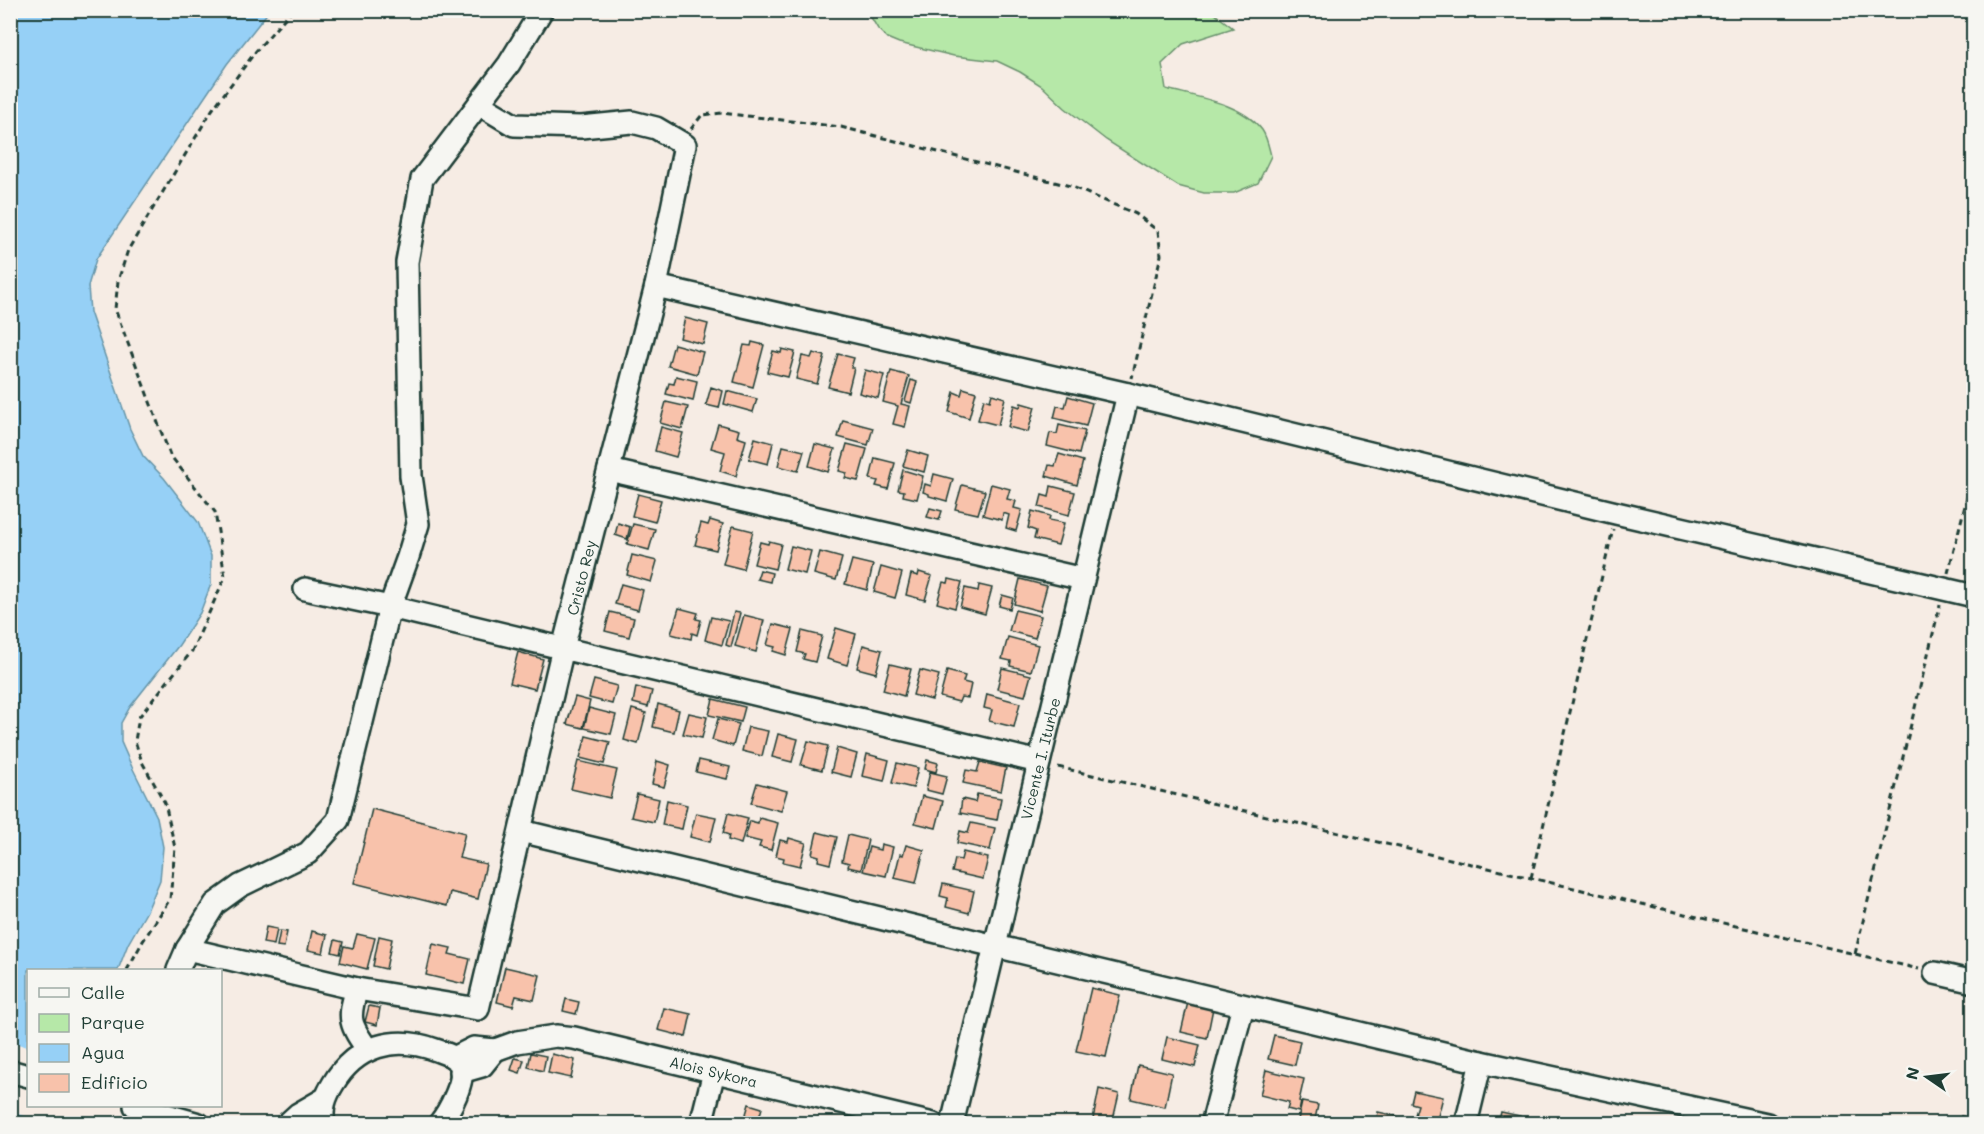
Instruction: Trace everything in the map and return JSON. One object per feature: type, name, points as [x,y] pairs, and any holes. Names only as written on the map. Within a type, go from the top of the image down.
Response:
[{"type":"street","points":[[178,969],[187,950],[215,904],[240,886],[308,853],[339,820],[390,607],[418,524],[411,476],[407,262],[422,179],[509,64],[542,10]]},
{"type":"street","points":[[478,104],[514,125],[580,127],[632,122],[656,128],[685,145]]},
{"type":"street","name":"Cristo Rey","points":[[357,989],[478,1009],[563,648],[656,286],[685,145]]},
{"type":"street","points":[[656,286],[1128,394],[1616,513],[1974,596]]},
{"type":"street","name":"Vicente I. Iturbe","points":[[952,1124],[1128,394]]},
{"type":"street","points":[[609,470],[1083,579]]},
{"type":"street","points":[[305,589],[390,607],[1039,762]]},
{"type":"street","points":[[521,831],[1481,1062],[1767,1124]]},
{"type":"street","points":[[187,950],[357,989],[350,1009],[353,1030],[368,1050]]},
{"type":"street","points":[[1935,973],[1974,982]]},
{"type":"street","points":[[1212,1124],[1243,1006]]},
{"type":"street","name":"Alois Sykora","points":[[458,1065],[474,1048],[495,1050],[517,1042],[556,1036],[565,1037],[933,1124]]},
{"type":"street","points":[[287,1124],[298,1114],[324,1099],[346,1066],[368,1050],[383,1044],[413,1044],[436,1050],[458,1065],[455,1098],[440,1124]]},
{"type":"street","points":[[1466,1124],[1481,1062]]},
{"type":"street","points":[[10,1071],[27,1076]]},
{"type":"street","points":[[701,1124],[714,1072]]},
{"type":"street","points":[[324,1099],[324,1124]]},
{"type":"street","points":[[139,1107],[191,1121]]},
{"type":"path","points":[[128,969],[170,899],[175,848],[165,803],[142,762],[135,741],[139,717],[192,651],[225,577],[215,512],[170,455],[115,309],[118,281],[128,250],[212,110],[256,51],[292,10]]},
{"type":"path","points":[[685,145],[692,127],[702,115],[722,113],[842,127],[1070,186],[1136,214],[1158,231],[1161,255],[1128,394]]},
{"type":"path","points":[[1854,954],[1974,470]]},
{"type":"path","points":[[1531,878],[1616,513]]},
{"type":"path","points":[[1039,762],[1935,973]]},
{"type":"green space","points":[[869,11],[1211,11],[1233,28],[1183,44],[1162,64],[1166,89],[1218,102],[1243,113],[1262,130],[1271,156],[1258,183],[1234,193],[1204,193],[1178,186],[1106,140],[1065,108],[1042,86],[1020,72],[997,61],[954,56],[899,43],[887,38],[878,29]]},
{"type":"water","points":[[10,11],[269,11],[227,64],[96,259],[88,286],[90,312],[130,429],[143,456],[164,478],[198,522],[211,556],[211,584],[200,613],[179,645],[130,707],[121,723],[121,742],[157,817],[163,847],[160,880],[147,911],[128,944],[118,969],[27,969],[27,1107],[161,1123],[11,1123]]},
{"type":"pier","points":[[11,1042],[27,1047],[27,1107],[156,1107],[164,1124],[51,1123],[10,1112]]},
{"type":"building","points":[[685,318],[708,324],[703,344],[680,338]]},
{"type":"building","points":[[752,342],[764,345],[753,387],[734,382],[744,345],[751,346]]},
{"type":"building","points":[[674,344],[703,352],[697,374],[668,366]]},
{"type":"building","points":[[782,349],[795,352],[788,377],[767,372],[773,351],[781,353]]},
{"type":"building","points":[[813,353],[825,356],[817,384],[796,379],[802,356],[811,358]]},
{"type":"building","points":[[838,354],[854,358],[848,392],[828,387]]},
{"type":"building","points":[[865,370],[884,375],[878,398],[859,393]]},
{"type":"building","points":[[891,371],[909,376],[901,404],[910,406],[905,427],[893,424],[898,406],[883,402]]},
{"type":"building","points":[[676,376],[697,381],[693,401],[666,394],[669,383],[674,384]]},
{"type":"building","points":[[911,380],[917,382],[911,403],[905,401]]},
{"type":"building","points":[[711,387],[723,391],[719,408],[706,405]]},
{"type":"building","points":[[963,388],[976,392],[969,418],[949,412],[954,392],[961,395]]},
{"type":"building","points":[[727,391],[757,399],[753,412],[724,404]]},
{"type":"building","points":[[992,394],[1005,398],[998,425],[978,420],[984,399],[990,401]]},
{"type":"building","points":[[1068,396],[1092,403],[1086,426],[1054,418],[1057,406],[1065,407]]},
{"type":"building","points":[[666,402],[688,407],[682,429],[660,423]]},
{"type":"building","points":[[1021,403],[1035,407],[1028,432],[1008,427],[1014,405],[1020,407]]},
{"type":"building","points":[[843,420],[873,428],[868,445],[838,437]]},
{"type":"building","points":[[718,424],[739,430],[737,437],[746,440],[736,476],[720,471],[725,452],[711,448]]},
{"type":"building","points":[[1059,425],[1085,431],[1079,454],[1047,446],[1050,433],[1057,434]]},
{"type":"building","points":[[661,427],[683,433],[676,457],[655,451]]},
{"type":"building","points":[[755,438],[773,443],[768,464],[749,459]]},
{"type":"building","points":[[815,444],[835,449],[828,472],[809,466]]},
{"type":"building","points":[[847,444],[867,449],[858,481],[845,478],[847,473],[839,471]]},
{"type":"building","points":[[783,446],[804,451],[798,471],[778,466]]},
{"type":"building","points":[[908,450],[928,456],[924,472],[903,466]]},
{"type":"building","points":[[1059,454],[1083,461],[1077,485],[1046,476],[1049,465],[1055,466]]},
{"type":"building","points":[[875,458],[895,463],[888,489],[876,486],[878,481],[870,479]]},
{"type":"building","points":[[903,470],[923,476],[917,499],[903,496],[904,491],[898,490]]},
{"type":"building","points":[[934,474],[953,479],[947,501],[923,492],[925,484],[931,486]]},
{"type":"building","points":[[991,484],[1010,489],[1007,499],[1016,501],[1014,508],[1022,510],[1016,531],[1006,528],[1009,515],[1003,513],[1002,520],[983,515]]},
{"type":"building","points":[[962,485],[985,491],[978,514],[955,509]]},
{"type":"building","points":[[1051,486],[1075,492],[1069,515],[1039,507],[1042,495],[1049,497]]},
{"type":"building","points":[[638,494],[661,500],[655,522],[632,516]]},
{"type":"building","points":[[930,508],[942,511],[939,520],[927,517]]},
{"type":"building","points":[[1032,511],[1050,516],[1049,520],[1064,523],[1058,545],[1034,539],[1036,531],[1028,528]]},
{"type":"building","points":[[710,520],[723,524],[716,550],[695,545],[701,523],[708,525]]},
{"type":"building","points":[[618,523],[630,527],[627,539],[615,535]]},
{"type":"building","points":[[633,524],[655,529],[649,550],[627,544]]},
{"type":"building","points":[[733,526],[753,531],[743,569],[723,564]]},
{"type":"building","points":[[769,541],[781,544],[775,569],[754,564],[760,542],[768,544]]},
{"type":"building","points":[[791,546],[811,551],[805,574],[785,569]]},
{"type":"building","points":[[820,552],[842,558],[836,580],[814,574]]},
{"type":"building","points":[[632,555],[657,561],[651,582],[627,575]]},
{"type":"building","points":[[852,560],[873,565],[867,590],[845,584]]},
{"type":"building","points":[[881,567],[902,573],[895,598],[874,592]]},
{"type":"building","points":[[760,570],[772,573],[770,582],[757,579]]},
{"type":"building","points":[[919,572],[932,576],[925,600],[906,595],[911,574],[918,576]]},
{"type":"building","points":[[949,579],[962,582],[955,608],[937,603],[943,582],[948,583]]},
{"type":"building","points":[[1020,579],[1047,586],[1040,611],[1014,604]]},
{"type":"building","points":[[621,584],[643,590],[638,610],[615,604]]},
{"type":"building","points":[[979,585],[992,588],[985,614],[960,607],[965,588],[978,591]]},
{"type":"building","points":[[1002,595],[1013,598],[1010,609],[999,606]]},
{"type":"building","points":[[679,608],[698,613],[696,619],[701,620],[697,635],[692,633],[691,639],[671,634]]},
{"type":"building","points":[[1015,610],[1041,616],[1035,638],[1009,631]]},
{"type":"building","points":[[610,612],[634,618],[629,637],[605,631]]},
{"type":"building","points":[[734,612],[740,613],[731,647],[726,645]]},
{"type":"building","points":[[744,615],[764,620],[756,652],[735,646]]},
{"type":"building","points":[[711,617],[729,621],[722,645],[705,640]]},
{"type":"building","points":[[773,624],[793,629],[786,655],[773,651],[775,647],[767,645]]},
{"type":"building","points":[[836,628],[856,634],[847,665],[827,659]]},
{"type":"building","points":[[802,631],[822,636],[815,662],[803,659],[805,654],[797,652]]},
{"type":"building","points":[[1008,637],[1038,645],[1031,671],[1010,666],[1011,661],[1002,659]]},
{"type":"building","points":[[863,645],[882,650],[876,673],[857,668]]},
{"type":"building","points":[[518,652],[543,659],[535,689],[510,683]]},
{"type":"building","points":[[890,664],[911,669],[904,696],[883,690]]},
{"type":"building","points":[[1002,668],[1031,675],[1025,696],[997,689]]},
{"type":"building","points":[[920,670],[939,675],[932,700],[913,695]]},
{"type":"building","points":[[947,671],[965,676],[963,682],[971,684],[968,698],[961,697],[959,702],[940,697]]},
{"type":"building","points":[[594,680],[617,686],[612,704],[589,698]]},
{"type":"building","points":[[636,687],[652,691],[648,707],[633,703]]},
{"type":"building","points":[[987,694],[1020,703],[1014,727],[989,721],[992,710],[984,708]]},
{"type":"building","points":[[575,697],[590,701],[583,728],[567,724]]},
{"type":"building","points":[[713,699],[745,707],[741,722],[709,715]]},
{"type":"building","points":[[658,704],[679,710],[674,732],[653,727]]},
{"type":"building","points":[[589,708],[616,715],[611,734],[584,728]]},
{"type":"building","points":[[632,709],[646,713],[638,744],[624,740]]},
{"type":"building","points":[[689,713],[707,717],[702,738],[683,734]]},
{"type":"building","points":[[718,719],[739,724],[733,746],[712,740]]},
{"type":"building","points":[[748,727],[768,731],[762,756],[742,751]]},
{"type":"building","points":[[778,734],[798,739],[792,762],[772,757]]},
{"type":"building","points":[[586,736],[610,742],[604,764],[580,758]]},
{"type":"building","points":[[808,741],[828,746],[822,770],[801,765]]},
{"type":"building","points":[[837,748],[857,754],[851,777],[831,772]]},
{"type":"building","points":[[867,754],[889,760],[884,781],[862,776]]},
{"type":"building","points":[[699,760],[730,767],[727,779],[696,772]]},
{"type":"building","points":[[927,760],[938,763],[936,772],[925,769]]},
{"type":"building","points":[[578,761],[617,770],[610,798],[571,789]]},
{"type":"building","points":[[657,761],[670,765],[664,787],[652,784]]},
{"type":"building","points":[[980,762],[1006,768],[1001,791],[963,783],[966,770],[977,772]]},
{"type":"building","points":[[897,763],[918,768],[913,788],[892,783]]},
{"type":"building","points":[[930,772],[947,776],[942,794],[926,790]]},
{"type":"building","points":[[757,783],[787,791],[781,811],[751,803]]},
{"type":"building","points":[[637,794],[659,799],[654,822],[631,817]]},
{"type":"building","points":[[977,794],[1001,798],[997,820],[960,813],[962,799],[975,802]]},
{"type":"building","points":[[922,796],[943,801],[936,828],[915,823]]},
{"type":"building","points":[[667,800],[687,805],[682,829],[662,825]]},
{"type":"building","points":[[372,809],[465,833],[459,858],[486,864],[478,899],[450,892],[447,906],[354,883]]},
{"type":"building","points":[[696,813],[716,817],[710,842],[690,837]]},
{"type":"building","points":[[728,813],[748,818],[741,844],[728,840],[729,835],[723,833]]},
{"type":"building","points":[[759,818],[778,823],[771,850],[759,847],[761,842],[745,838],[750,821],[758,823]]},
{"type":"building","points":[[971,823],[995,828],[990,850],[957,843],[960,831],[968,833]]},
{"type":"building","points":[[817,832],[837,837],[830,864],[818,861],[819,856],[812,854]]},
{"type":"building","points":[[848,835],[868,840],[861,870],[848,867],[849,863],[842,861]]},
{"type":"building","points":[[789,838],[806,843],[800,866],[783,862],[784,858],[776,856],[780,840],[788,842]]},
{"type":"building","points":[[881,844],[893,847],[886,876],[863,871],[869,847],[880,850]]},
{"type":"building","points":[[906,845],[924,850],[916,883],[894,878],[900,854],[903,855]]},
{"type":"building","points":[[963,852],[988,858],[983,879],[952,872],[955,859],[961,860]]},
{"type":"building","points":[[943,884],[974,891],[969,913],[946,907],[948,898],[940,896]]},
{"type":"building","points":[[266,927],[277,929],[274,945],[263,943]]},
{"type":"building","points":[[280,931],[287,932],[284,947],[277,946]]},
{"type":"building","points":[[312,931],[327,935],[323,953],[308,950]]},
{"type":"building","points":[[357,934],[375,938],[367,969],[340,962],[344,946],[353,948]]},
{"type":"building","points":[[379,936],[392,939],[386,969],[373,966]]},
{"type":"building","points":[[335,940],[343,942],[340,954],[332,952]]},
{"type":"building","points":[[433,944],[451,948],[449,954],[470,959],[464,984],[426,975]]},
{"type":"building","points":[[505,967],[540,975],[534,1000],[516,996],[513,1006],[497,1002]]},
{"type":"building","points":[[1091,988],[1120,995],[1106,1057],[1076,1051]]},
{"type":"building","points":[[566,999],[579,1002],[576,1014],[563,1011]]},
{"type":"building","points":[[1188,1002],[1213,1008],[1207,1038],[1181,1032]]},
{"type":"building","points":[[369,1006],[380,1008],[377,1025],[365,1022]]},
{"type":"building","points":[[664,1008],[691,1014],[686,1037],[658,1030]]},
{"type":"building","points":[[1274,1035],[1300,1041],[1295,1065],[1268,1059]]},
{"type":"building","points":[[1167,1037],[1200,1045],[1195,1067],[1162,1059]]},
{"type":"building","points":[[531,1053],[546,1056],[543,1071],[528,1067]]},
{"type":"building","points":[[552,1054],[575,1060],[571,1078],[548,1073]]},
{"type":"building","points":[[515,1058],[524,1060],[520,1073],[511,1070]]},
{"type":"building","points":[[1138,1065],[1172,1073],[1165,1107],[1131,1099]]},
{"type":"building","points":[[1266,1070],[1304,1079],[1299,1112],[1287,1109],[1289,1102],[1260,1095]]},
{"type":"building","points":[[1099,1089],[1119,1094],[1112,1124],[1093,1119]]},
{"type":"building","points":[[1414,1091],[1443,1097],[1437,1120],[1415,1115],[1418,1105],[1411,1103]]},
{"type":"building","points":[[1302,1102],[1318,1105],[1314,1124],[1297,1124]]},
{"type":"building","points":[[749,1104],[762,1108],[757,1124],[743,1124]]},
{"type":"building","points":[[1378,1112],[1397,1116],[1395,1124],[1376,1124]]},
{"type":"building","points":[[1501,1112],[1520,1116],[1518,1124],[1498,1124]]},
{"type":"building","points":[[1961,1116],[1974,1119],[1974,1124],[1959,1124]]}]
